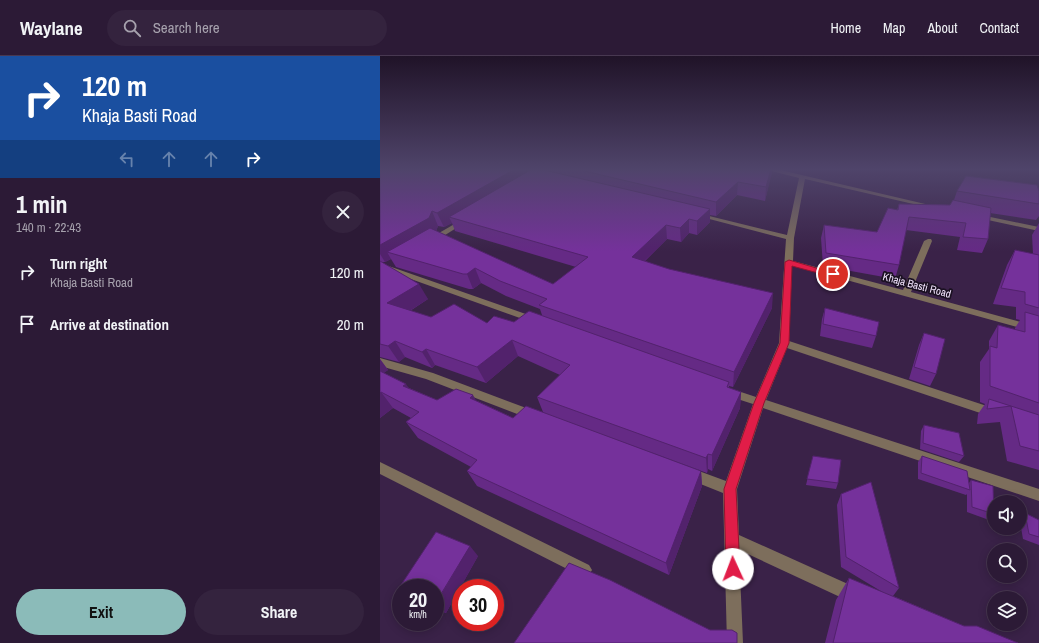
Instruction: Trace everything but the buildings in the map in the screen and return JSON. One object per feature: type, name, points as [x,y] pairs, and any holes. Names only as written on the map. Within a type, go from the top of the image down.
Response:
[{"type":"street","points":[[728,642],[732,539],[730,489],[759,403],[784,343],[790,238],[798,196]]},
{"type":"street","points":[[889,196],[944,208]]},
{"type":"street","points":[[691,214],[790,238]]},
{"type":"street","points":[[967,214],[1039,229]]},
{"type":"street","points":[[426,243],[472,216]]},
{"type":"street","points":[[906,294],[928,241]]},
{"type":"street","name":"Khaja Basti Road","points":[[789,262],[1039,330]]},
{"type":"street","points":[[386,265],[543,324]]},
{"type":"street","points":[[784,343],[1009,418]]},
{"type":"street","points":[[380,362],[429,376],[546,420]]},
{"type":"street","points":[[722,389],[759,403],[1039,495]]},
{"type":"street","points":[[380,468],[593,575]]},
{"type":"street","points":[[678,469],[730,489]]},
{"type":"street","points":[[732,539],[865,601]]},
{"type":"route","points":[[733,569],[730,489],[759,403],[784,343],[789,262],[833,274]]}]
